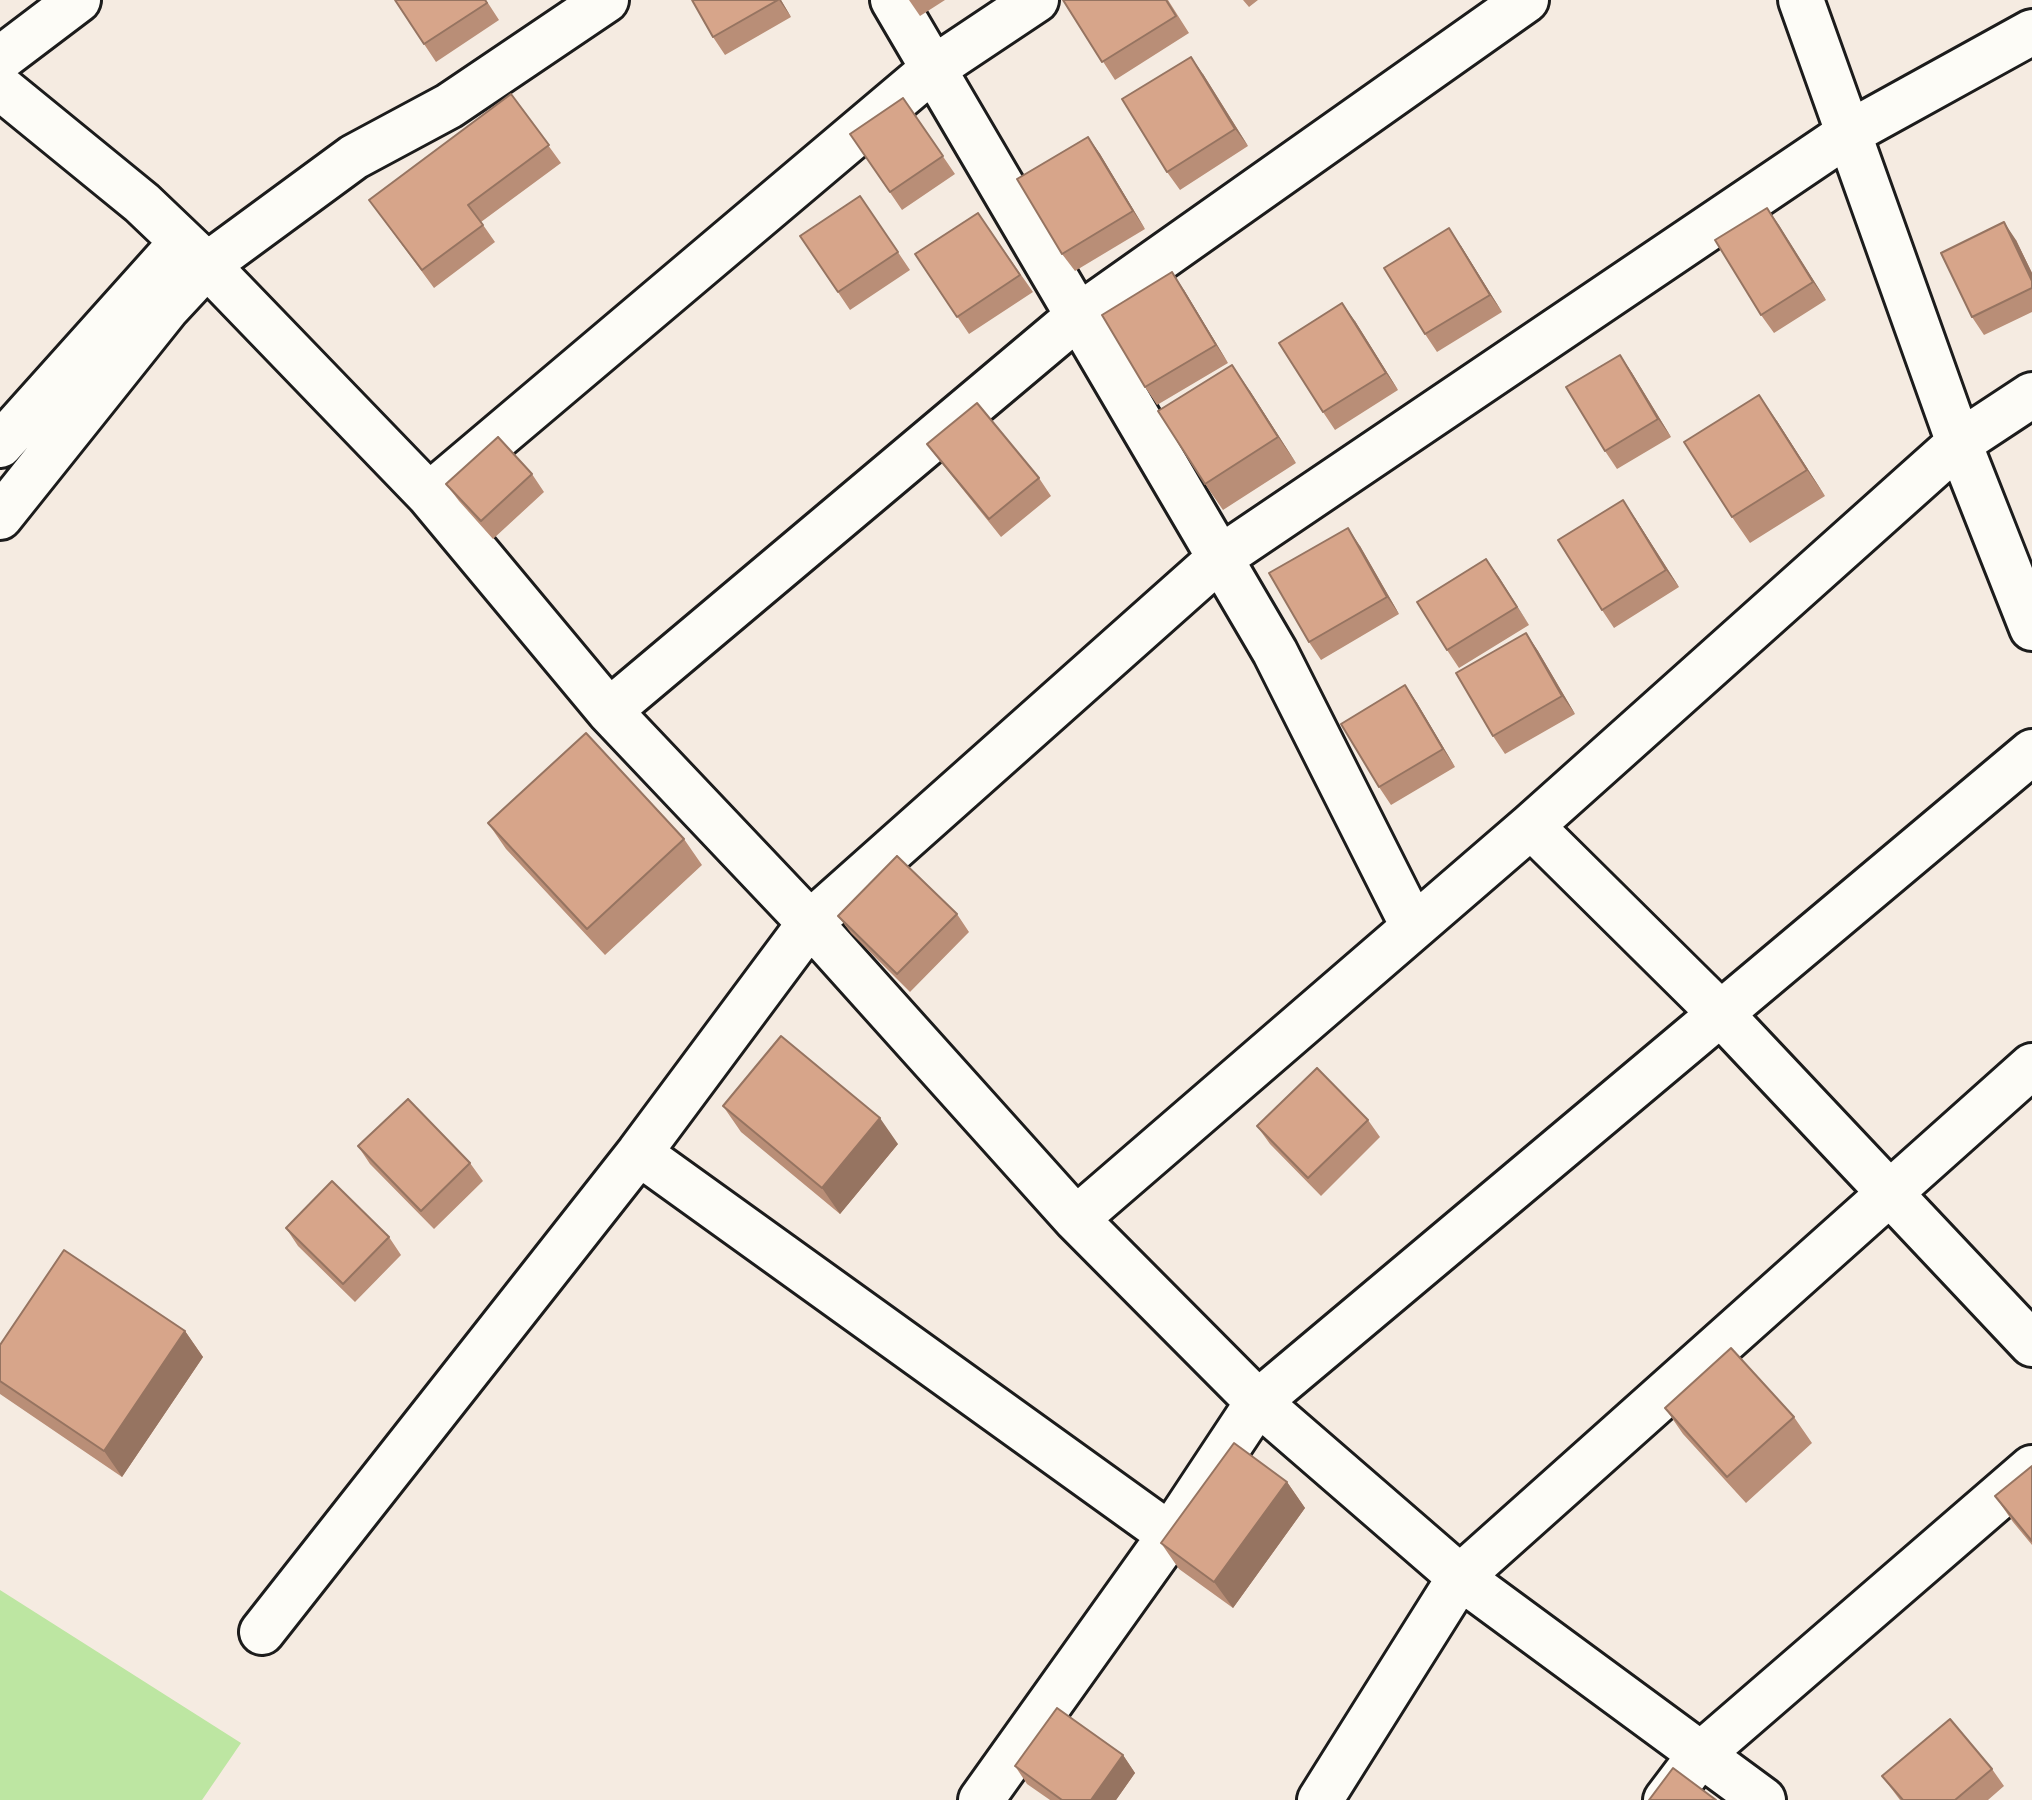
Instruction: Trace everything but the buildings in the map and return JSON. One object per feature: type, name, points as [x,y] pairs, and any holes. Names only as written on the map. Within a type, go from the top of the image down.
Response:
[{"type":"street","points":[[0,59],[78,0]]},
{"type":"street","points":[[0,445],[195,253],[354,157],[449,106],[606,0]]},
{"type":"street","points":[[893,0],[1076,318],[1275,652],[1413,926]]},
{"type":"street","points":[[429,495],[934,68],[1036,0]]},
{"type":"street","points":[[609,711],[1076,318],[1526,0]]},
{"type":"street","points":[[1801,0],[1959,443],[2032,628]]},
{"type":"street","points":[[262,1632],[639,1153],[810,923],[1220,558],[1849,133],[2032,32]]},
{"type":"street","points":[[0,87],[142,203],[195,253],[429,495],[609,711],[810,923],[1076,1219],[1258,1402],[1460,1577],[1763,1800]]},
{"type":"street","points":[[0,517],[167,308],[195,253]]},
{"type":"street","points":[[1076,1219],[1531,826],[1959,443],[2032,395]]},
{"type":"street","points":[[981,1800],[1170,1535],[1258,1402],[2032,752]]},
{"type":"street","points":[[1531,826],[1720,1013],[2032,1344]]},
{"type":"street","points":[[1320,1800],[1460,1577],[1887,1192],[2032,1066]]},
{"type":"street","points":[[639,1153],[1170,1535]]},
{"type":"street","points":[[1666,1800],[1700,1755],[2032,1468]]},
{"type":"green space","points":[[0,1590],[241,1743],[202,1800],[0,1800]]}]
